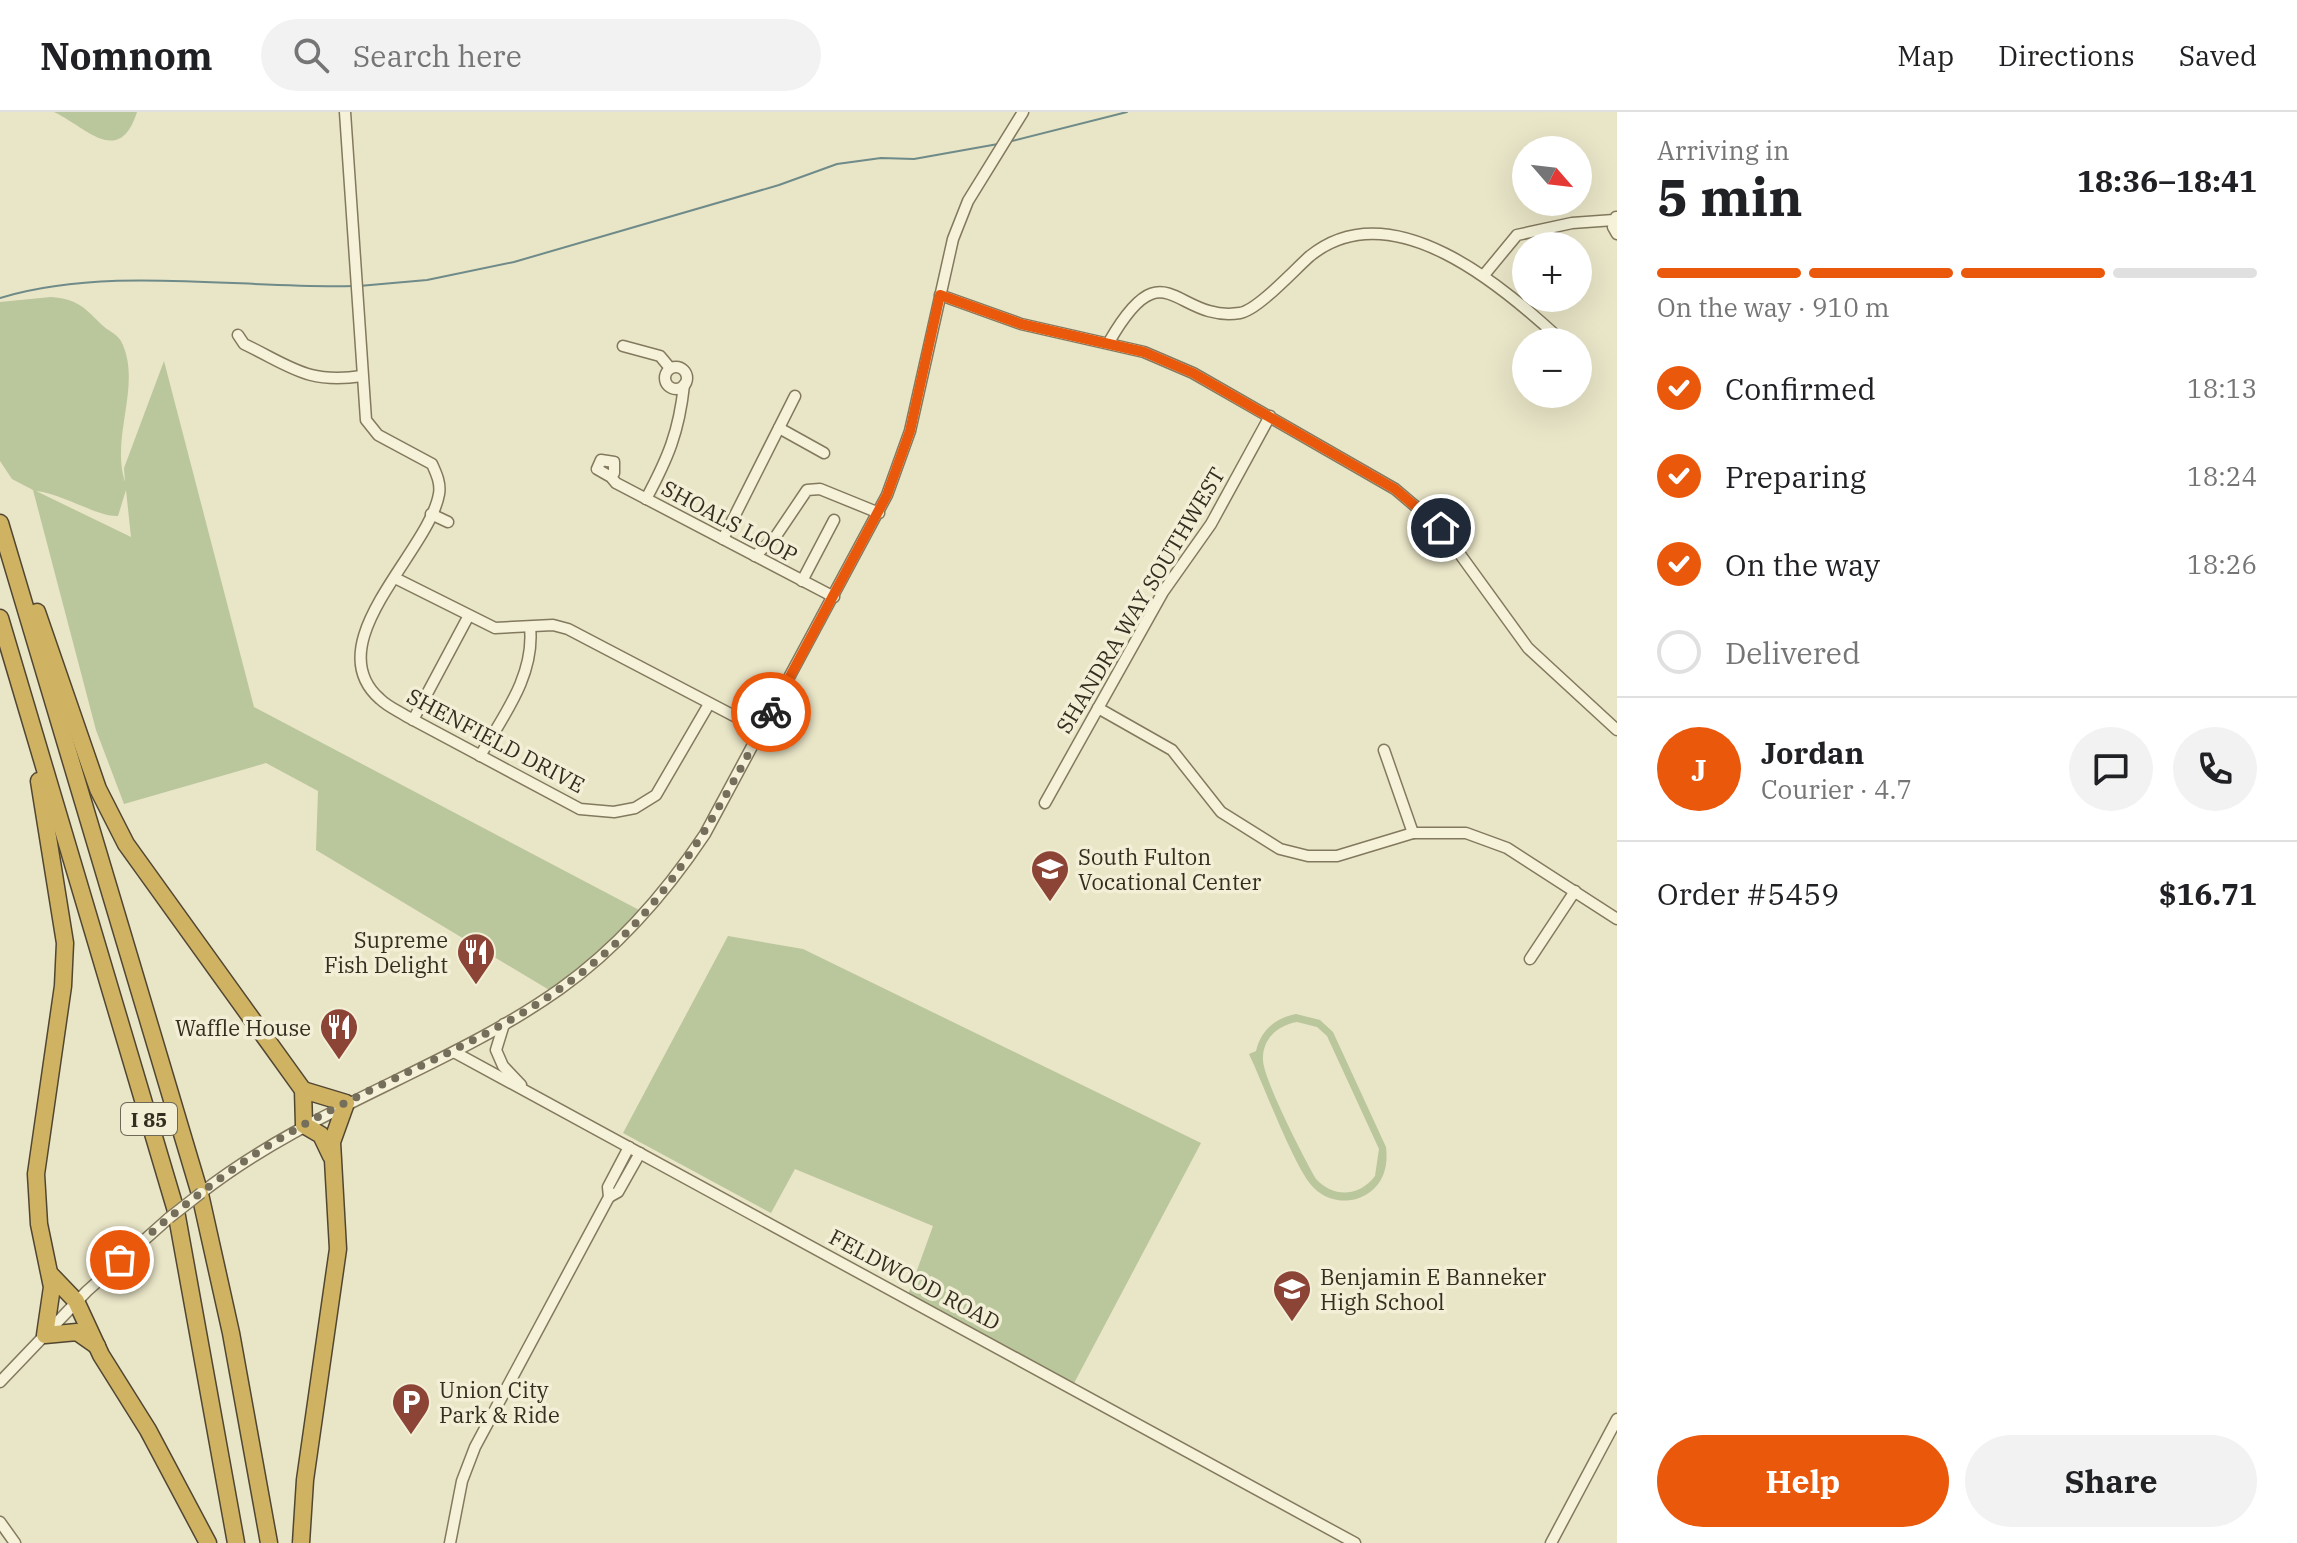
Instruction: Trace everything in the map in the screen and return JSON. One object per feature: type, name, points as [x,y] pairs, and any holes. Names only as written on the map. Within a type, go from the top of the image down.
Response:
[{"type":"highway","points":[[0,512],[98,789],[119,830],[303,1090],[304,1125],[321,1135],[331,1156]]},
{"type":"highway","name":"I 85","points":[[0,523],[200,1194],[237,1363],[269,1543]]},
{"type":"highway","name":"I 85","points":[[0,618],[176,1211],[236,1543]]},
{"type":"highway","points":[[25,705],[65,943],[63,986],[36,1174],[39,1224],[51,1275],[52,1296],[45,1335],[77,1332],[97,1346]]},
{"type":"highway","points":[[301,1543],[305,1480],[338,1249],[332,1142],[346,1103],[303,1090]]},
{"type":"highway","points":[[51,1275],[76,1301],[97,1346],[174,1475],[208,1543]]},
{"type":"street","name":"SHENFIELD DRIVE","points":[[345,112],[366,420],[378,435],[432,464],[440,493],[366,627],[360,658],[365,680],[379,699],[480,756],[580,809],[614,812],[635,808],[656,795],[709,704]]},
{"type":"street","points":[[0,1382],[76,1301],[142,1240],[223,1176],[304,1125],[454,1052],[504,1024],[588,968],[638,921],[705,834],[879,513],[910,431],[953,239],[968,201],[1023,112]]},
{"type":"street","points":[[1484,275],[1517,235],[1561,225],[1616,218],[1617,234]]},
{"type":"street","points":[[1109,342],[1137,301],[1146,295],[1168,293],[1222,312],[1246,311],[1333,240],[1358,234],[1392,236],[1421,243],[1484,275],[1546,328]]},
{"type":"street","points":[[940,295],[1021,324],[1144,352],[1193,373],[1395,489],[1426,513],[1455,544],[1528,648],[1617,730]]},
{"type":"street","points":[[238,335],[244,344],[311,377],[333,380],[362,376]]},
{"type":"street","points":[[623,346],[660,356],[670,368],[685,371],[680,427],[670,455],[646,499]]},
{"type":"street","points":[[670,368],[664,376],[668,386],[674,389],[684,385]]},
{"type":"street","points":[[723,539],[795,396]]},
{"type":"street","name":"SHANDRA WAY SOUTHWEST","points":[[1045,803],[1163,592],[1211,524],[1270,416]]},
{"type":"street","points":[[779,428],[824,453]]},
{"type":"street","name":"SHOALS LOOP","points":[[611,477],[646,499],[834,597]]},
{"type":"street","points":[[755,556],[776,536],[807,490],[820,489],[879,513]]},
{"type":"street","points":[[431,514],[448,522]]},
{"type":"street","points":[[802,581],[834,520]]},
{"type":"street","points":[[395,578],[495,628],[553,625],[568,629],[761,730]]},
{"type":"street","points":[[413,720],[468,617]]},
{"type":"street","points":[[480,756],[522,682],[532,651],[530,627]]},
{"type":"street","points":[[1098,708],[1172,750],[1221,812],[1280,849],[1308,856],[1337,856],[1413,833],[1448,830],[1485,838],[1617,919]]},
{"type":"street","points":[[1384,750],[1413,833]]},
{"type":"street","points":[[1530,959],[1575,891]]},
{"type":"street","points":[[504,1024],[496,1050],[503,1066],[528,1092]]},
{"type":"street","name":"FELDWOOD ROAD","points":[[454,1052],[1355,1543]]},
{"type":"street","points":[[609,1197],[608,1187],[629,1147]]},
{"type":"street","points":[[450,1543],[455,1510],[475,1447],[609,1197],[618,1192],[640,1153]]},
{"type":"street","points":[[1551,1543],[1617,1419]]},
{"type":"street","points":[[0,1522],[15,1543]]},
{"type":"green space","points":[[54,112],[137,112],[130,129],[121,138],[111,141],[101,139]]},
{"type":"green space","points":[[51,297],[74,302],[121,341],[129,375],[121,447],[125,482],[124,468],[164,361],[254,707],[641,911],[598,967],[556,994],[316,850],[318,791],[266,763],[124,804],[96,730],[33,490],[12,479],[0,461],[0,302]],"holes":[[[126,490],[131,537],[36,491],[118,516]]]},
{"type":"green space","points":[[728,936],[803,949],[1201,1143],[1072,1387],[908,1295],[933,1226],[795,1169],[771,1213],[623,1133]]},
{"type":"green space","points":[[1296,1014],[1320,1020],[1333,1032],[1386,1147],[1386,1166],[1382,1177],[1375,1188],[1356,1199],[1327,1197],[1306,1178],[1249,1054],[1256,1051],[1261,1037],[1270,1026]],"holes":[[[1297,1022],[1317,1027],[1327,1036],[1379,1149],[1375,1176],[1354,1191],[1331,1190],[1316,1179],[1285,1120],[1265,1070],[1263,1052],[1272,1034]]]},
{"type":"waterway","points":[[1008,142],[1127,112]]},
{"type":"waterway","points":[[359,286],[427,280],[514,262],[779,185],[837,164],[881,158],[914,159],[998,144]]},
{"type":"waterway","points":[[0,298],[42,288],[130,280],[353,286]]},
{"type":"way so far","points":[[120,1260],[223,1176],[304,1125],[454,1052],[531,1008],[588,968],[638,921],[683,866],[705,834],[771,712]]},
{"type":"place","name":"South Fulton Vocational Center","points":[[1050,903]]},
{"type":"place","name":"Supreme Fish Delight","points":[[476,986]]},
{"type":"place","name":"Waffle House","points":[[339,1061]]},
{"type":"place","name":"Benjamin E Banneker High School","points":[[1292,1323]]},
{"type":"place","name":"Union City Park & Ride","points":[[411,1436]]},
{"type":"route","points":[[771,712],[887,495],[910,431],[940,295],[1021,324],[1144,352],[1193,373],[1395,489],[1441,528]]}]
